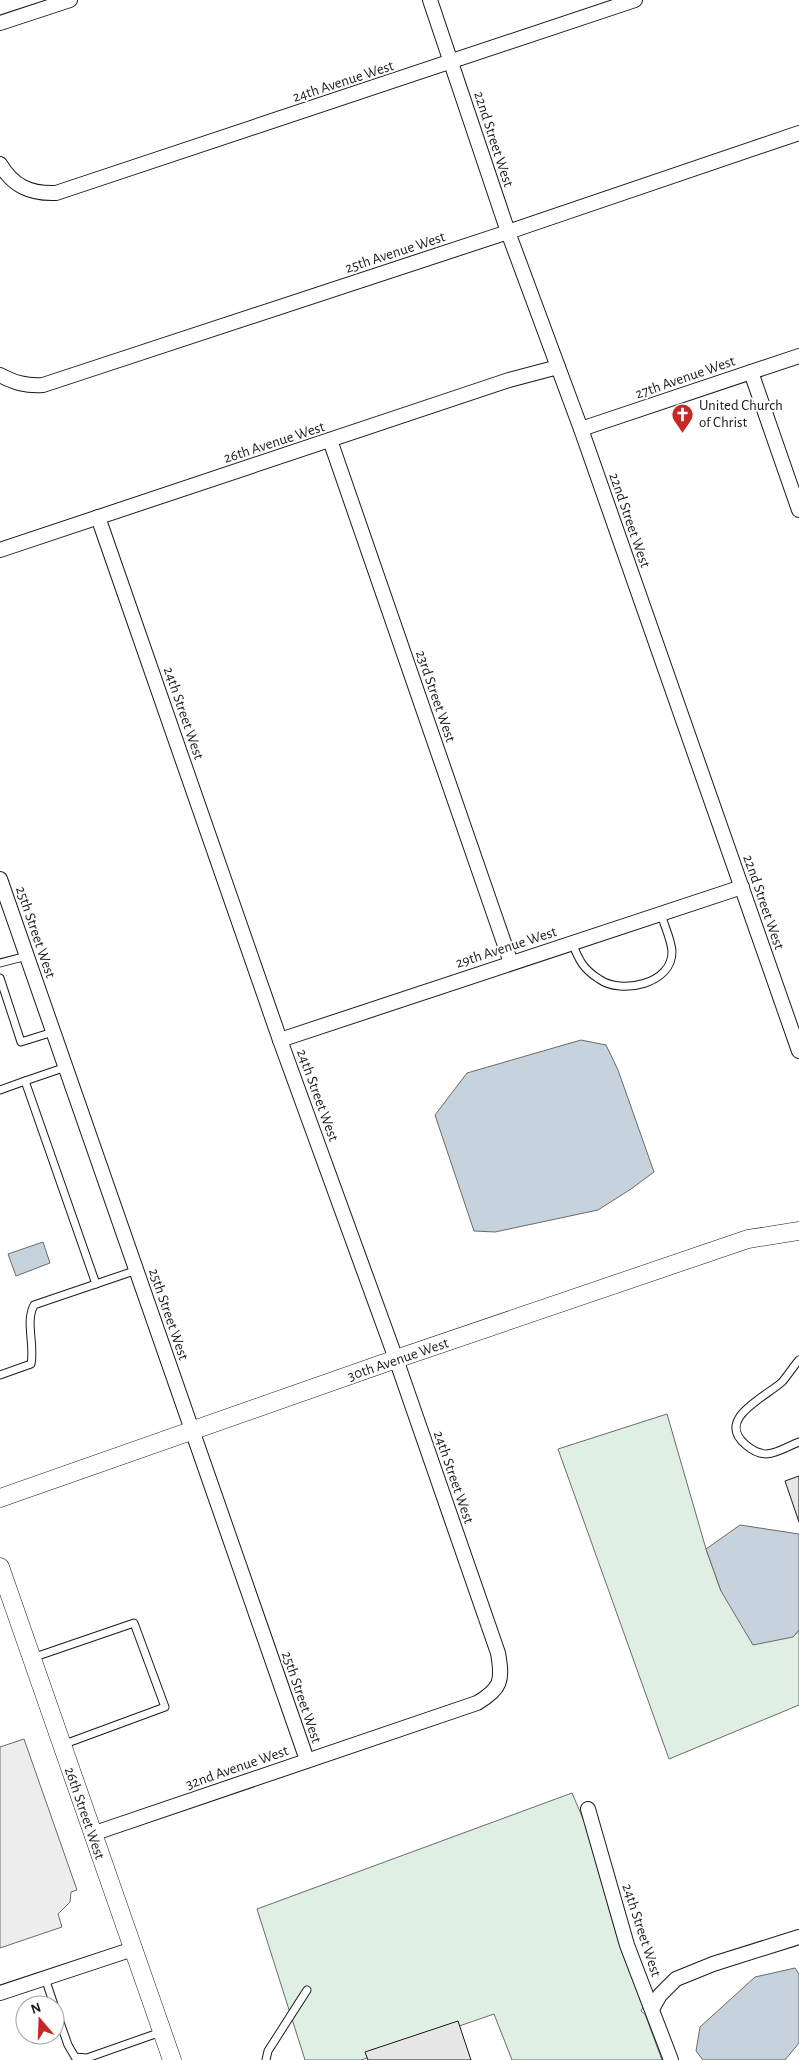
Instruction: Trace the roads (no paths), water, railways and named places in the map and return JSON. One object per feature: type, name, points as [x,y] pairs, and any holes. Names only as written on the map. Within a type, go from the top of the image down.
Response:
[{"type":"street","points":[[0,23],[70,0]]},
{"type":"street","name":"22nd Street West","points":[[430,0],[508,232],[581,429],[798,1042]]},
{"type":"street","name":"24th Avenue West","points":[[0,164],[15,183],[27,190],[42,193],[62,191],[634,0]]},
{"type":"street","name":"25th Avenue West","points":[[0,375],[13,382],[29,386],[43,384],[508,232],[799,133]]},
{"type":"street","name":"27th Avenue West","points":[[581,429],[799,356]]},
{"type":"street","name":"26th Avenue West","points":[[0,550],[509,380],[558,367]]},
{"type":"street","points":[[752,372],[799,510]]},
{"type":"street","name":"23rd Street West","points":[[330,440],[512,963]]},
{"type":"street","name":"24th Street West","points":[[98,518],[280,1040],[396,1359],[498,1653],[501,1669],[499,1684]]},
{"type":"street","name":"25th Street West","points":[[0,879],[307,1760]]},
{"type":"street","name":"29th Avenue West","points":[[280,1040],[742,888]]},
{"type":"street","name":"30th Avenue West","points":[[0,1498],[396,1359],[748,1239],[799,1231]]},
{"type":"street","name":"26th Street West","points":[[0,1566],[172,2060]]},
{"type":"street","name":"32nd Avenue West","points":[[92,1834],[476,1703],[491,1695],[499,1684]]},
{"type":"street","name":"24th Street West","points":[[588,1809],[627,1945],[671,2060]]},
{"type":"street","points":[[652,2009],[660,1995],[676,1979],[713,1964],[799,1937]]},
{"type":"street","points":[[0,1993],[133,1949]]},
{"type":"lane","points":[[572,943],[582,966],[600,981],[621,987],[639,986],[655,979],[668,967],[672,952],[661,914]]},
{"type":"lane","points":[[0,963],[27,956]]},
{"type":"lane","points":[[0,978],[21,1042],[53,1032]]},
{"type":"lane","points":[[0,1090],[66,1067]]},
{"type":"lane","points":[[25,1081],[96,1284]]},
{"type":"lane","points":[[0,1375],[31,1364],[30,1313],[34,1306],[137,1270]]},
{"type":"lane","points":[[799,1360],[782,1381],[738,1417],[734,1428],[738,1438],[756,1453],[766,1455],[799,1442]]},
{"type":"lane","points":[[32,1658],[134,1623],[165,1707],[62,1745]]},
{"type":"lane","points":[[45,1978],[50,1995]]},
{"type":"lane","points":[[266,2060],[268,2051],[307,1990]]},
{"type":"lane","points":[[65,2037],[75,2057],[87,2058],[162,2032]]},
{"type":"place","name":"United Church of Christ","points":[[683,433]]}]
